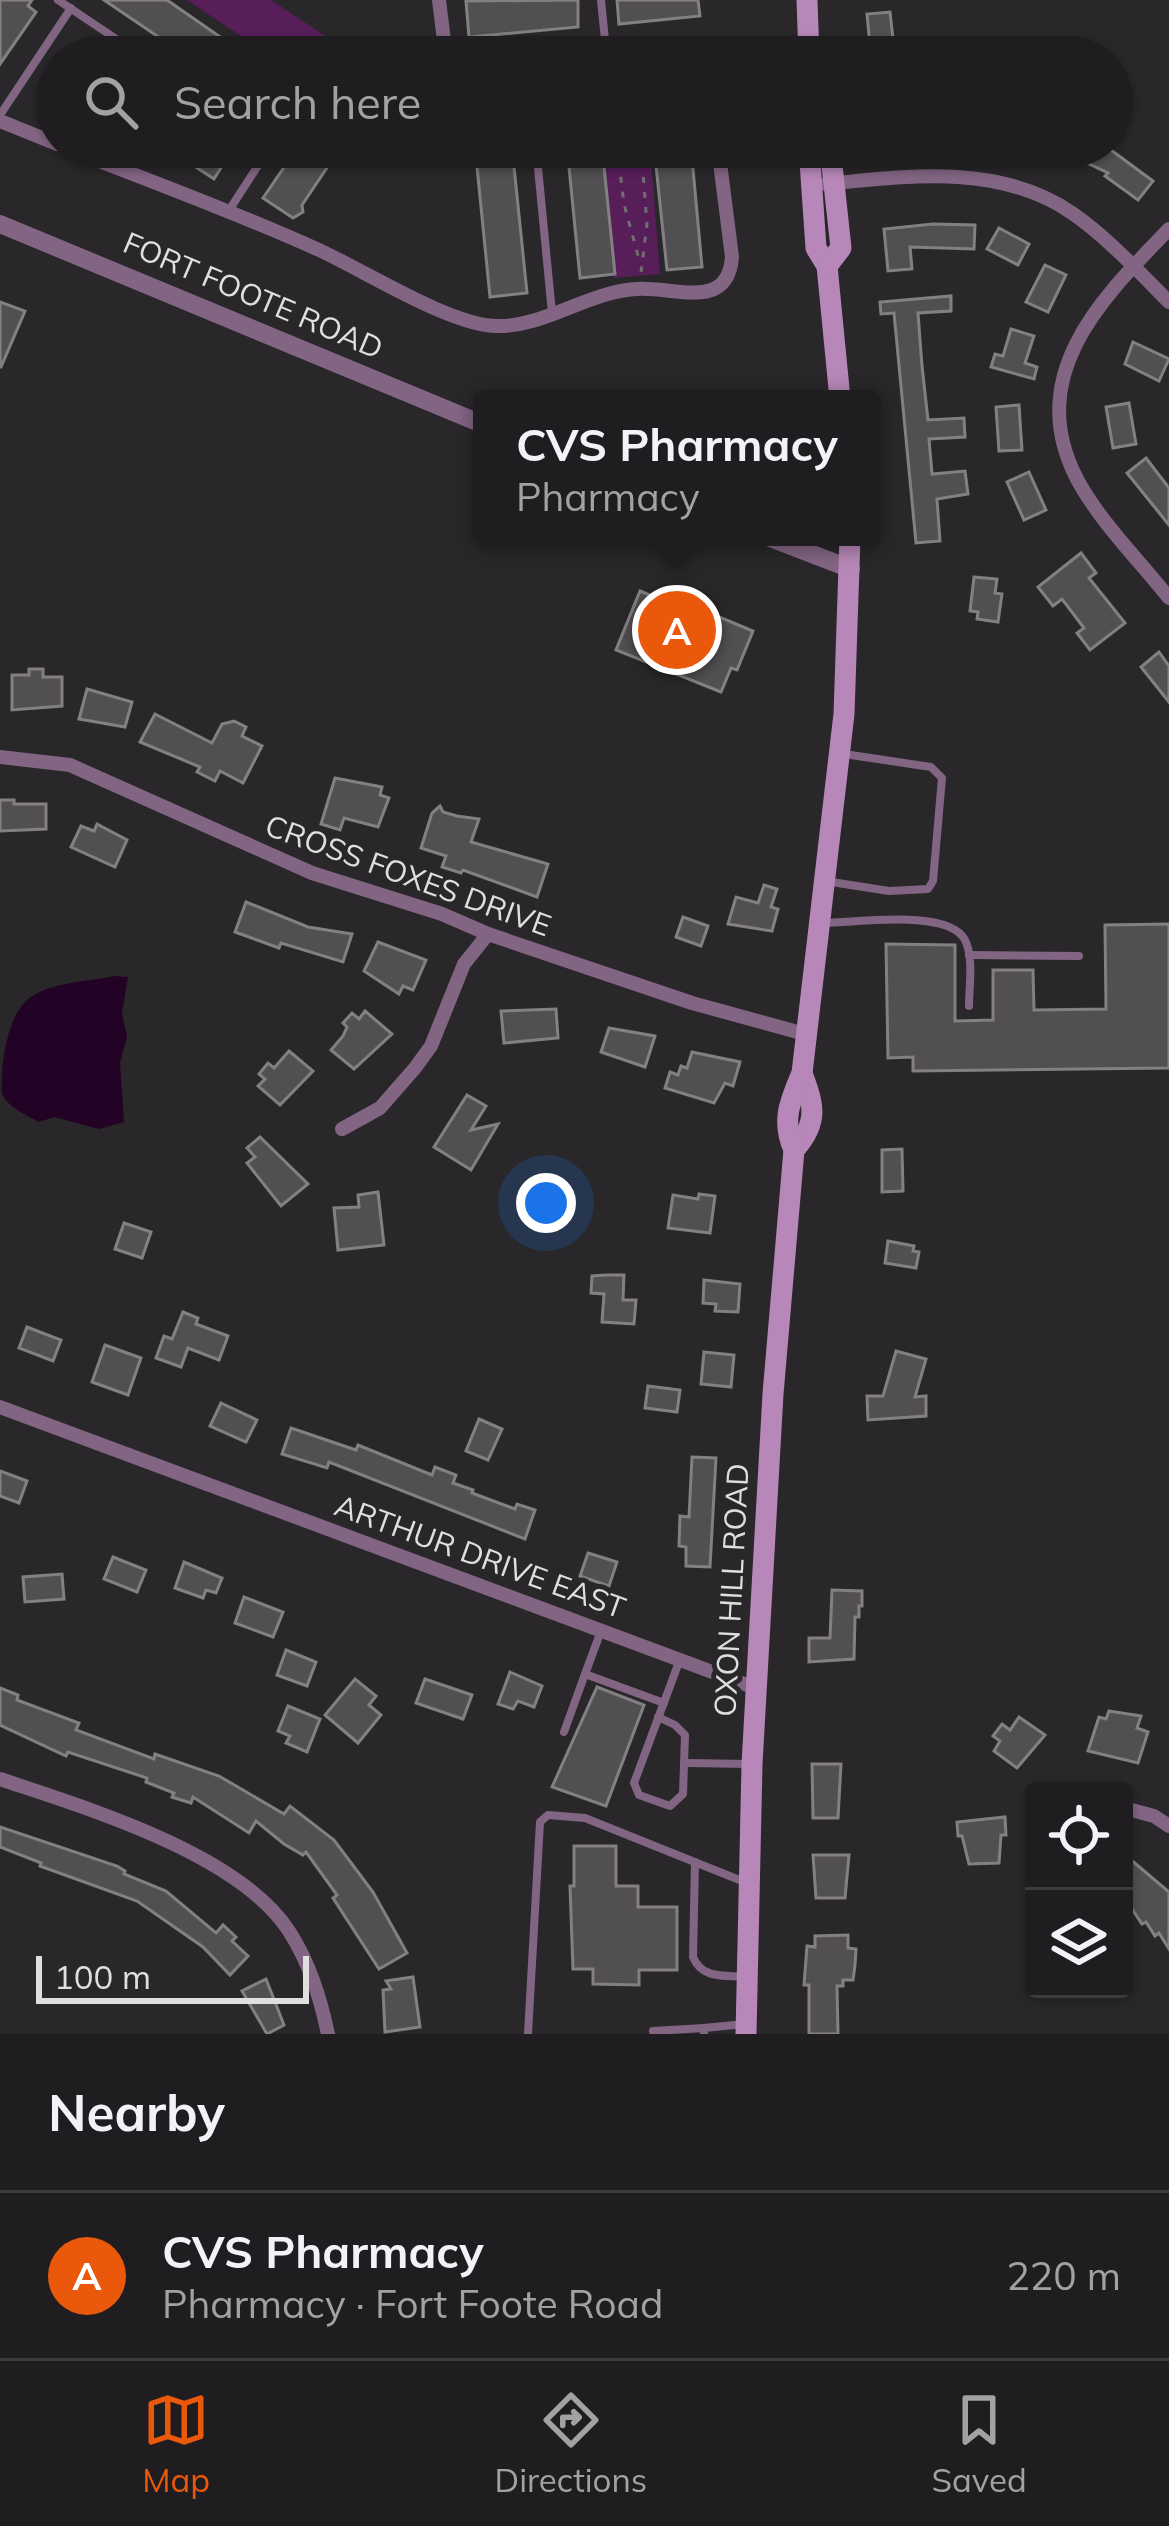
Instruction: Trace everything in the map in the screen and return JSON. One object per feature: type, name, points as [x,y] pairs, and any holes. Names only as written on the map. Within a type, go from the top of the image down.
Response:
[{"type":"main road","points":[[805,2],[807,36]]},
{"type":"main road","points":[[809,168],[816,248],[827,266],[839,390]]},
{"type":"main road","points":[[827,266],[841,248],[832,168]]},
{"type":"main road","name":"OXON HILL ROAD","points":[[746,2029],[752,1764],[772,1410],[794,1150],[786,1132],[788,1104],[802,1073],[839,754],[850,546]]},
{"type":"street","points":[[439,0],[443,36]]},
{"type":"street","points":[[0,118],[36,135]]},
{"type":"street","points":[[115,168],[315,248],[482,325],[526,324],[637,289],[711,292],[722,286],[731,274],[732,257],[721,168]]},
{"type":"street","points":[[809,185],[946,176],[993,180],[1056,203],[1096,231],[1169,302]]},
{"type":"street","name":"FORT FOOTE ROAD","points":[[0,224],[473,420]]},
{"type":"street","points":[[1169,229],[1133,266],[1067,356],[1061,382],[1063,437],[1080,484],[1169,598]]},
{"type":"street","points":[[791,546],[851,569]]},
{"type":"street","name":"CROSS FOXES DRIVE","points":[[0,758],[70,765],[285,863],[692,1003],[806,1034]]},
{"type":"street","points":[[342,1129],[380,1108],[416,1068],[431,1046],[464,964],[488,934]]},
{"type":"street","name":"ARTHUR DRIVE EAST","points":[[0,1407],[758,1689]]},
{"type":"street","points":[[0,1779],[135,1828],[250,1889],[287,1927],[311,1969],[328,2034]]},
{"type":"street","points":[[1133,1810],[1169,1826]]},
{"type":"lane","points":[[58,0],[112,36]]},
{"type":"lane","points":[[601,0],[604,36]]},
{"type":"lane","points":[[53,36],[71,8]]},
{"type":"lane","points":[[0,118],[36,62]]},
{"type":"lane","points":[[227,213],[256,168]]},
{"type":"lane","points":[[538,168],[552,313]]},
{"type":"lane","points":[[823,880],[907,892],[928,889],[933,881],[942,778],[931,767],[839,754]]},
{"type":"lane","points":[[818,923],[939,921],[961,932],[969,956],[969,1006]]},
{"type":"lane","points":[[969,956],[1079,956]]},
{"type":"lane","points":[[564,1732],[601,1631]]},
{"type":"lane","points":[[658,1717],[685,1735],[683,1795],[670,1806],[634,1789],[658,1717],[680,1660]]},
{"type":"lane","points":[[585,1674],[664,1703]]},
{"type":"lane","points":[[686,1762],[752,1764]]},
{"type":"lane","points":[[528,2034],[540,1822],[548,1815],[585,1818],[748,1884]]},
{"type":"lane","points":[[695,1862],[693,1957],[704,1973],[746,1977]]},
{"type":"lane","points":[[653,2030],[746,2029]]},
{"type":"path","points":[[620,168],[634,250],[642,264],[646,224],[642,168]]},
{"type":"shaded area","points":[[187,0],[271,0],[325,36],[241,36]]},
{"type":"shaded area","points":[[605,168],[652,168],[660,274],[613,278]]},
{"type":"shaded area","points":[[128,977],[122,1013],[127,1037],[120,1063],[124,1122],[99,1129],[54,1117],[39,1122],[13,1107],[2,1094],[2,1069],[17,1012],[34,995],[53,987]]},
{"type":"building","points":[[0,0],[32,0],[28,6],[36,12],[0,64]]},
{"type":"building","points":[[104,0],[167,0],[219,36],[157,36]]},
{"type":"building","points":[[578,0],[578,27],[469,36],[466,1]]},
{"type":"building","points":[[617,0],[698,0],[700,16],[619,24]]},
{"type":"building","points":[[890,12],[893,36],[869,36],[867,14]]},
{"type":"building","points":[[1133,166],[1153,181],[1138,200],[1105,176],[1108,173],[1097,168]]},
{"type":"building","points":[[197,168],[221,168],[214,179]]},
{"type":"building","points":[[284,168],[327,168],[302,205],[303,212],[293,218],[263,198]]},
{"type":"building","points":[[477,168],[514,168],[527,293],[490,297]]},
{"type":"building","points":[[569,168],[604,168],[615,274],[580,278]]},
{"type":"building","points":[[656,168],[693,168],[702,267],[667,270]]},
{"type":"building","points":[[975,225],[974,249],[910,247],[912,269],[888,271],[884,229]]},
{"type":"building","points":[[999,228],[1029,244],[1018,265],[987,249]]},
{"type":"building","points":[[1045,265],[1066,275],[1048,312],[1026,302]]},
{"type":"building","points":[[951,296],[951,311],[918,313],[922,366],[928,420],[964,418],[965,437],[929,439],[932,474],[965,471],[968,494],[937,499],[940,541],[916,543],[894,313],[881,314],[880,302]]},
{"type":"building","points":[[0,302],[25,311],[1,367],[0,367]]},
{"type":"building","points":[[1011,329],[1034,336],[1025,363],[1037,367],[1034,379],[991,367],[995,354],[1003,356]]},
{"type":"building","points":[[1133,342],[1169,359],[1159,381],[1125,364]]},
{"type":"building","points":[[1129,403],[1136,444],[1113,448],[1106,407]]},
{"type":"building","points":[[1019,405],[1022,450],[999,451],[996,407]]},
{"type":"building","points":[[1146,458],[1169,488],[1169,525],[1127,473]]},
{"type":"building","points":[[1029,472],[1046,510],[1024,520],[1007,482]]},
{"type":"building","points":[[1081,553],[1096,573],[1089,578],[1125,623],[1090,650],[1077,633],[1084,628],[1062,599],[1053,606],[1038,587]]},
{"type":"building","points":[[974,577],[997,579],[995,593],[1002,594],[998,622],[977,619],[978,612],[970,611]]},
{"type":"building","points":[[640,591],[715,622],[717,616],[753,631],[737,670],[731,668],[721,692],[616,650]]},
{"type":"building","points":[[1159,652],[1169,666],[1169,702],[1141,667]]},
{"type":"building","points":[[29,669],[43,669],[43,677],[62,677],[62,706],[12,710],[12,675],[29,675]]},
{"type":"building","points":[[87,689],[132,702],[125,727],[79,719]]},
{"type":"building","points":[[155,714],[212,743],[222,724],[234,721],[246,727],[242,736],[262,746],[243,783],[220,771],[215,781],[197,772],[200,767],[140,742]]},
{"type":"building","points":[[335,778],[382,787],[380,795],[389,798],[378,827],[344,818],[340,830],[321,824]]},
{"type":"building","points":[[0,800],[46,804],[46,829],[0,831]]},
{"type":"building","points":[[440,806],[443,812],[479,819],[471,842],[548,864],[537,897],[442,867],[446,856],[421,848],[432,813]]},
{"type":"building","points":[[97,824],[127,840],[115,867],[71,847],[81,826],[94,831]]},
{"type":"building","points":[[764,885],[777,889],[771,907],[778,909],[772,931],[728,924],[736,897],[758,903]]},
{"type":"building","points":[[246,902],[308,927],[352,934],[343,962],[281,943],[279,948],[235,932]]},
{"type":"building","points":[[683,917],[708,926],[701,946],[676,937]]},
{"type":"building","points":[[1169,924],[1169,1068],[913,1071],[913,1057],[888,1058],[886,944],[955,945],[955,1021],[993,1020],[993,970],[1033,970],[1034,1010],[1106,1009],[1105,925]]},
{"type":"building","points":[[378,942],[426,960],[413,990],[403,986],[399,994],[364,971]]},
{"type":"building","points":[[556,1009],[558,1038],[504,1043],[501,1011]]},
{"type":"building","points":[[365,1011],[392,1034],[354,1069],[331,1050],[347,1027],[343,1023],[352,1013],[359,1019]]},
{"type":"building","points":[[609,1028],[655,1036],[645,1067],[601,1052]]},
{"type":"building","points":[[289,1051],[313,1071],[280,1105],[258,1086],[265,1079],[259,1074],[268,1063],[274,1068]]},
{"type":"building","points":[[692,1052],[740,1062],[733,1086],[725,1083],[714,1103],[665,1088],[670,1072],[678,1075],[681,1066],[687,1068]]},
{"type":"building","points":[[467,1095],[486,1106],[471,1130],[498,1124],[471,1170],[434,1147]]},
{"type":"building","points":[[260,1137],[308,1184],[281,1206],[247,1163],[255,1157],[247,1148]]},
{"type":"building","points":[[902,1149],[903,1191],[882,1192],[882,1150]]},
{"type":"building","points":[[378,1192],[384,1245],[338,1250],[334,1208],[359,1207],[358,1195]]},
{"type":"building","points":[[699,1194],[715,1196],[710,1233],[668,1228],[673,1195],[698,1199]]},
{"type":"building","points":[[124,1223],[151,1232],[142,1258],[115,1249]]},
{"type":"building","points":[[888,1241],[914,1246],[913,1251],[919,1252],[916,1268],[885,1263]]},
{"type":"building","points":[[624,1275],[623,1300],[636,1300],[634,1324],[602,1322],[604,1294],[591,1293],[592,1276]]},
{"type":"building","points":[[704,1280],[740,1284],[738,1312],[715,1311],[716,1304],[703,1303]]},
{"type":"building","points":[[183,1312],[198,1318],[196,1324],[228,1336],[219,1360],[188,1348],[181,1367],[156,1358],[164,1336],[172,1339]]},
{"type":"building","points":[[27,1327],[61,1340],[53,1361],[19,1348]]},
{"type":"building","points":[[105,1345],[141,1358],[128,1395],[92,1382]]},
{"type":"building","points":[[896,1351],[926,1359],[915,1397],[926,1396],[926,1416],[868,1420],[867,1396],[883,1396]]},
{"type":"building","points":[[704,1352],[734,1355],[731,1387],[701,1384]]},
{"type":"building","points":[[648,1386],[680,1390],[677,1412],[645,1408]]},
{"type":"building","points":[[221,1403],[257,1420],[246,1442],[210,1426]]},
{"type":"building","points":[[479,1419],[502,1429],[488,1460],[466,1451]]},
{"type":"building","points":[[291,1428],[356,1450],[358,1445],[432,1475],[435,1467],[456,1475],[453,1483],[472,1493],[515,1509],[517,1504],[535,1510],[525,1539],[329,1462],[327,1468],[282,1454]]},
{"type":"building","points":[[692,1457],[716,1458],[710,1567],[686,1566],[686,1547],[679,1546],[680,1516],[689,1517]]},
{"type":"building","points":[[0,1471],[27,1481],[19,1503],[0,1496]]},
{"type":"building","points":[[588,1553],[617,1562],[609,1586],[580,1576]]},
{"type":"building","points":[[113,1557],[146,1570],[137,1592],[104,1579]]},
{"type":"building","points":[[184,1562],[222,1578],[216,1593],[206,1590],[203,1598],[175,1588]]},
{"type":"building","points":[[62,1574],[64,1599],[25,1602],[23,1577]]},
{"type":"building","points":[[832,1590],[862,1591],[862,1606],[855,1617],[854,1659],[809,1662],[809,1638],[830,1638]]},
{"type":"building","points":[[244,1597],[283,1612],[273,1637],[235,1623]]},
{"type":"building","points":[[286,1650],[316,1662],[307,1686],[277,1675]]},
{"type":"building","points":[[510,1672],[542,1686],[534,1707],[518,1701],[513,1709],[498,1704]]},
{"type":"building","points":[[355,1679],[376,1696],[369,1705],[381,1715],[358,1743],[325,1715]]},
{"type":"building","points":[[425,1679],[472,1695],[463,1719],[416,1703]]},
{"type":"building","points":[[597,1687],[644,1705],[606,1806],[552,1787]]},
{"type":"building","points":[[0,1688],[18,1695],[17,1700],[79,1723],[76,1730],[154,1759],[155,1754],[219,1776],[284,1814],[290,1806],[334,1840],[373,1892],[407,1953],[379,1969],[306,1852],[303,1855],[284,1844],[256,1821],[249,1833],[193,1797],[191,1803],[172,1797],[174,1793],[146,1782],[147,1778],[68,1752],[66,1756],[0,1725]]},
{"type":"building","points":[[288,1706],[320,1719],[307,1752],[286,1743],[290,1736],[278,1731]]},
{"type":"building","points":[[1109,1711],[1141,1716],[1137,1728],[1148,1732],[1138,1763],[1088,1751],[1099,1717],[1106,1719]]},
{"type":"building","points":[[1019,1717],[1045,1735],[1017,1768],[994,1751],[1000,1741],[993,1736],[1002,1724],[1010,1730]]},
{"type":"building","points":[[812,1764],[841,1764],[838,1818],[813,1818]]},
{"type":"building","points":[[1005,1817],[999,1863],[969,1864],[957,1822]]},
{"type":"building","points":[[0,1827],[117,1866],[124,1874],[166,1891],[216,1933],[223,1925],[248,1956],[230,1975],[203,1947],[137,1901],[0,1847]]},
{"type":"building","points":[[574,1846],[616,1846],[616,1886],[638,1886],[638,1907],[677,1907],[677,1970],[639,1970],[639,1985],[593,1984],[593,1969],[573,1969],[570,1886],[574,1886]]},
{"type":"building","points":[[813,1855],[849,1855],[845,1898],[816,1898]]},
{"type":"building","points":[[1133,1862],[1169,1892],[1169,1949],[1159,1933],[1155,1936],[1146,1922],[1142,1924],[1133,1910]]},
{"type":"building","points":[[848,1935],[848,1948],[856,1949],[855,1965],[853,1980],[837,1986],[838,2034],[809,2034],[809,1985],[804,1985],[807,1946],[815,1947],[815,1936]]},
{"type":"building","points":[[413,1977],[420,2027],[385,2032],[383,1990],[391,1989],[386,1981]]},
{"type":"building","points":[[266,1979],[284,2025],[267,2034],[242,1991]]},
{"type":"place","name":"CVS Pharmacy","points":[[677,630]]}]
